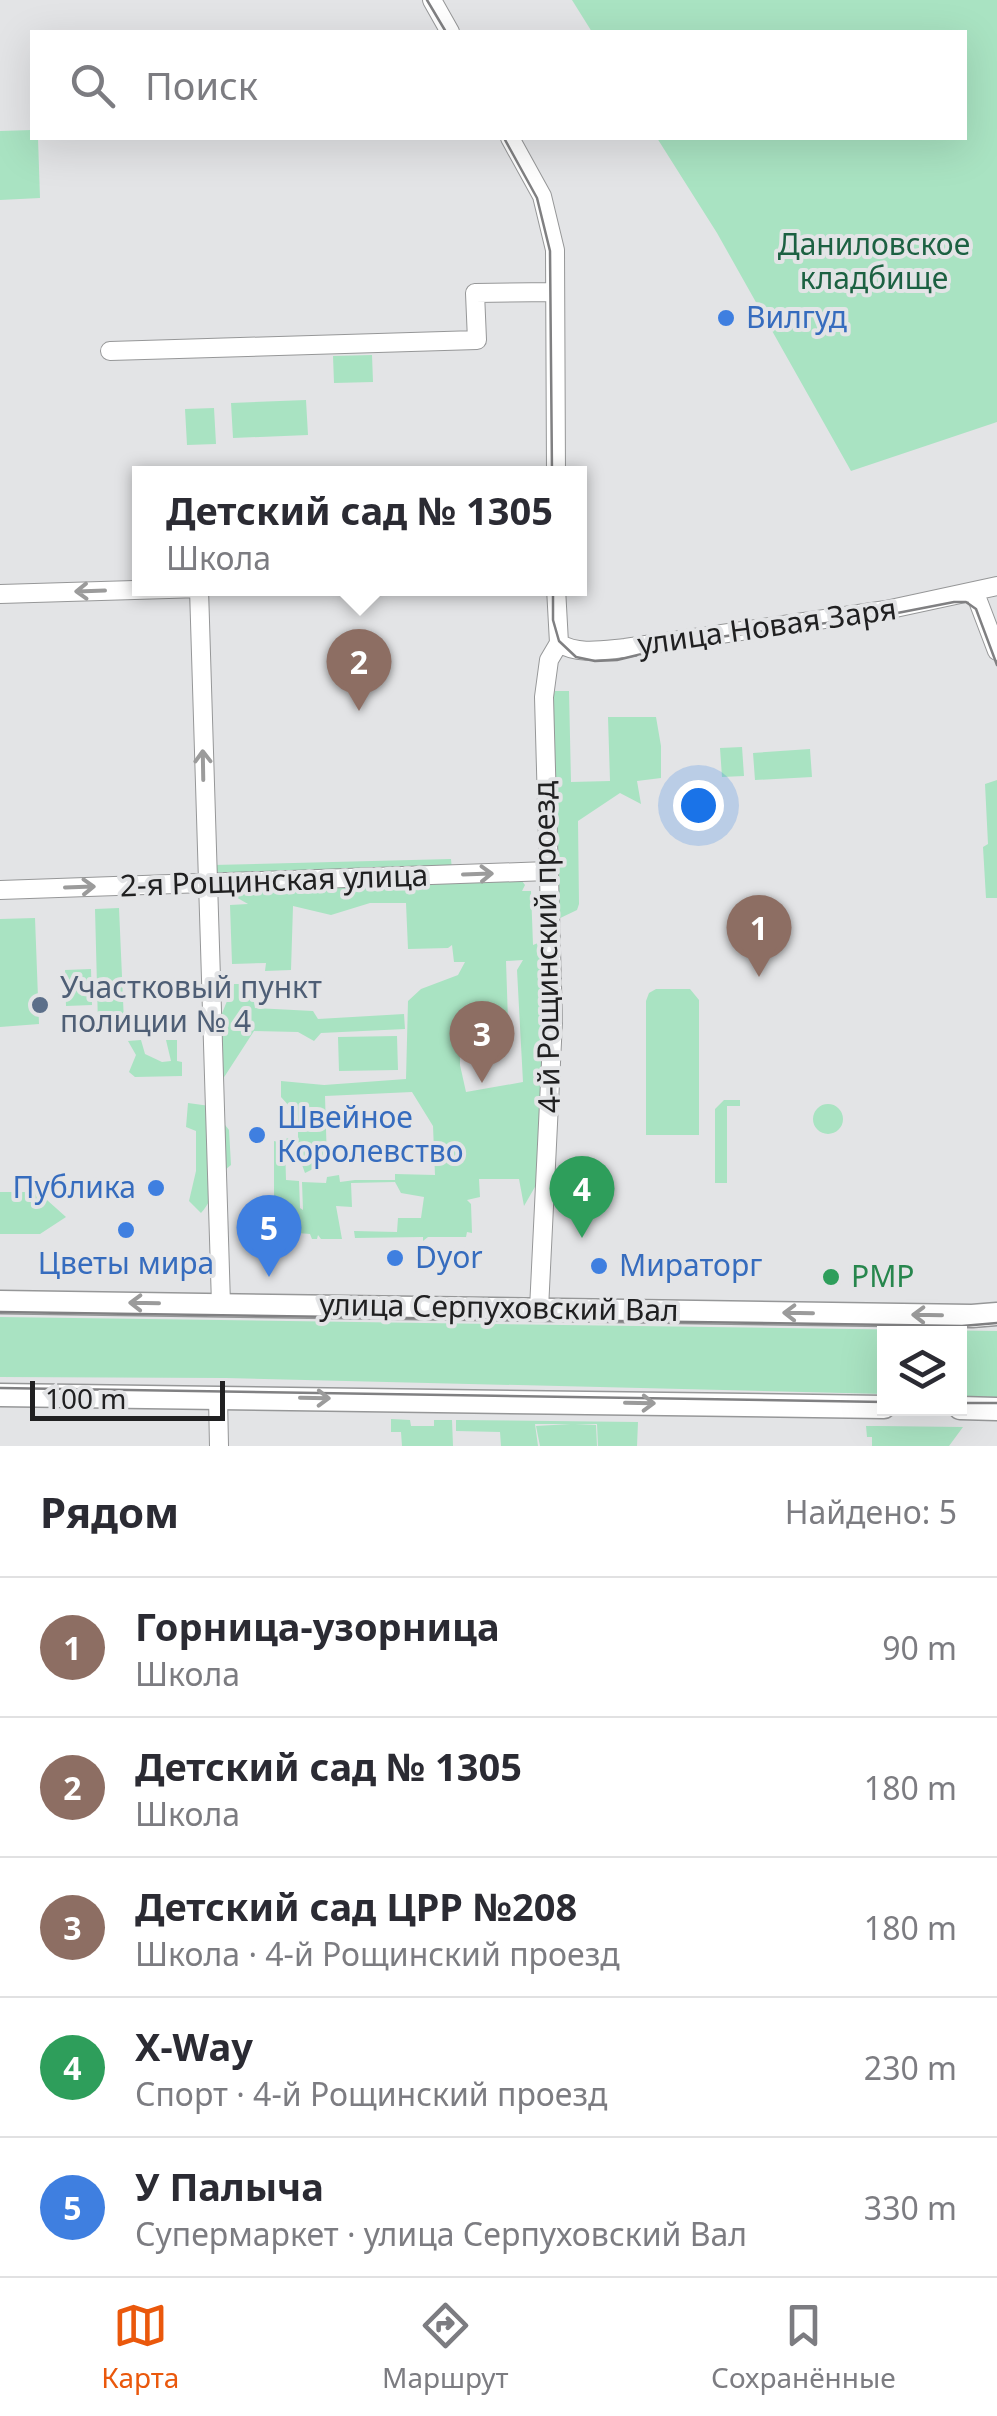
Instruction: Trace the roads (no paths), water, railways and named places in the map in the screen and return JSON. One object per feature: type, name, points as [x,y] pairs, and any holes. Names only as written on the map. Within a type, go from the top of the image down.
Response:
[{"type":"main road","name":"улица Серпуховский Вал","points":[[0,1302],[994,1315]]},
{"type":"main road","points":[[0,1395],[877,1407]]},
{"type":"main road","points":[[967,1408],[997,1409]]},
{"type":"street","points":[[432,0],[449,30]]},
{"type":"street","points":[[511,140],[542,196],[555,250],[556,466]]},
{"type":"street","points":[[110,351],[477,340],[475,293],[556,292]]},
{"type":"street","name":"улица Новая Заря","points":[[559,642],[568,649],[625,648],[886,610],[997,586]]},
{"type":"street","points":[[0,594],[132,590]]},
{"type":"street","points":[[975,593],[997,651]]},
{"type":"street","points":[[200,596],[221,1304]]},
{"type":"street","name":"4-й Рощинский проезд","points":[[540,1309],[554,1021],[544,697],[549,660],[559,642],[556,596]]},
{"type":"street","name":"2-я Рощинская улица","points":[[0,890],[548,871]]},
{"type":"street","points":[[218,1397],[219,1446]]},
{"type":"tram line","points":[[427,0],[445,30]]},
{"type":"tram line","points":[[505,140],[537,198],[550,251],[552,466]]},
{"type":"tram line","points":[[553,596],[553,620],[559,641],[576,657],[595,661],[617,660],[704,639],[966,602],[976,609],[997,665]]},
{"type":"tram line","points":[[0,1312],[962,1326],[997,1323]]},
{"type":"tram line","points":[[0,1388],[877,1402]]},
{"type":"tram line","points":[[967,1403],[997,1403]]},
{"type":"place","name":"Вилгуд","points":[[726,318]]},
{"type":"place","name":"Детский сад № 1305","points":[[359,711]]},
{"type":"place","name":"Горница-узорница","points":[[759,977]]},
{"type":"place","name":"Участковый пункт полиции № 4","points":[[40,1005]]},
{"type":"place","name":"Детский сад ЦРР №208","points":[[482,1083]]},
{"type":"place","name":"Швейное Королевство","points":[[257,1135]]},
{"type":"place","name":"Публика","points":[[156,1188]]},
{"type":"place","name":"Цветы мира","points":[[126,1230]]},
{"type":"place","name":"X-Way","points":[[582,1238]]},
{"type":"place","name":"Dyor","points":[[395,1258]]},
{"type":"place","name":"Мираторг","points":[[599,1266]]},
{"type":"place","name":"У Палыча","points":[[269,1277]]},
{"type":"place","name":"PMP","points":[[831,1277]]},
{"type":"park label","name":"Даниловское кладбище","points":[[874,262]]}]
